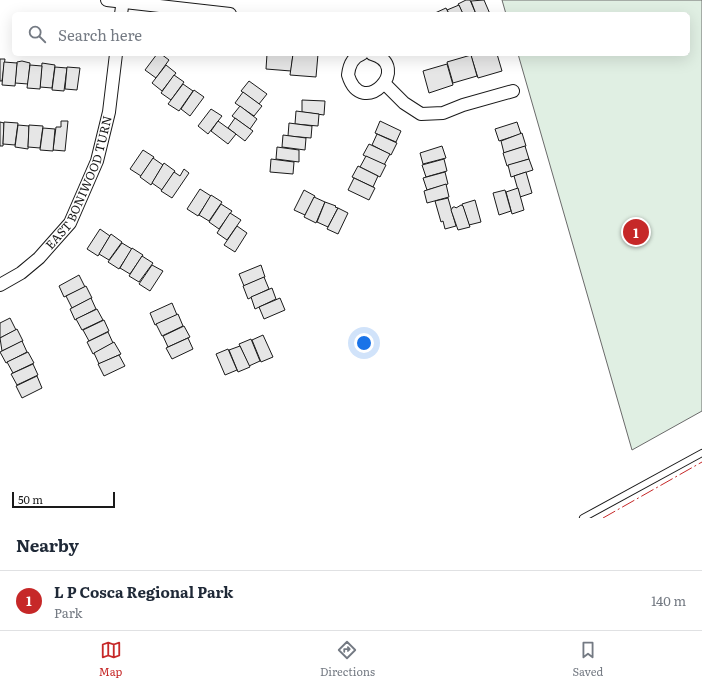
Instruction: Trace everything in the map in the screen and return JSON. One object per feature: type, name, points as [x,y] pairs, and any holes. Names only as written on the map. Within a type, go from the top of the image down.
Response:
[{"type":"street","points":[[107,0],[214,12]]},
{"type":"street","points":[[122,12],[123,1]]},
{"type":"street","name":"EAST BONIWOOD TURN","points":[[0,285],[21,273],[39,258],[70,223],[97,161],[109,112],[116,56]]},
{"type":"street","points":[[357,56],[349,67],[348,75],[354,87],[364,92],[374,92],[385,84],[388,72],[382,59],[376,56]]},
{"type":"street","points":[[385,84],[404,103],[421,114],[443,113],[463,105],[513,91]]},
{"type":"lane","points":[[583,518],[702,453]]},
{"type":"green space","points":[[502,0],[702,0],[702,411],[632,450],[519,56],[690,56],[690,12],[505,12]]},
{"type":"building","points":[[466,0],[470,0],[475,12],[462,12],[458,4]]},
{"type":"building","points":[[484,0],[489,12],[475,12],[471,1]]},
{"type":"building","points":[[459,5],[462,12],[448,12],[447,10]]},
{"type":"building","points":[[446,8],[448,12],[437,12]]},
{"type":"building","points":[[156,56],[164,56],[169,60],[156,78],[145,70]]},
{"type":"building","points":[[267,56],[293,56],[291,71],[266,69]]},
{"type":"building","points":[[293,56],[318,56],[316,77],[290,75]]},
{"type":"building","points":[[471,56],[498,56],[502,71],[478,78]]},
{"type":"building","points":[[471,56],[477,76],[453,83],[447,62]]},
{"type":"building","points":[[0,59],[5,59],[2,81],[0,81]]},
{"type":"building","points":[[22,61],[30,63],[28,84],[15,83],[17,62]]},
{"type":"building","points":[[4,62],[17,63],[15,86],[2,85]]},
{"type":"building","points":[[42,63],[55,65],[52,88],[40,87]]},
{"type":"building","points":[[447,64],[453,85],[429,93],[423,71]]},
{"type":"building","points":[[30,65],[42,66],[40,89],[27,88]]},
{"type":"building","points":[[166,65],[176,73],[162,91],[152,83]]},
{"type":"building","points":[[55,67],[67,68],[64,91],[52,90]]},
{"type":"building","points":[[67,67],[80,68],[77,90],[65,89]]},
{"type":"building","points":[[174,75],[184,82],[171,100],[161,93]]},
{"type":"building","points":[[249,81],[267,94],[259,104],[241,91]]},
{"type":"building","points":[[183,84],[193,91],[179,111],[168,104]]},
{"type":"building","points":[[194,90],[204,97],[190,116],[181,109]]},
{"type":"building","points":[[243,92],[262,106],[254,116],[235,103]]},
{"type":"building","points":[[302,100],[325,101],[324,115],[302,112]]},
{"type":"building","points":[[240,106],[257,119],[250,129],[232,116]]},
{"type":"building","points":[[211,109],[222,116],[208,134],[198,126]]},
{"type":"building","points":[[296,111],[319,114],[318,126],[295,124]]},
{"type":"building","points":[[235,118],[253,131],[245,141],[228,128]]},
{"type":"building","points":[[61,121],[68,121],[65,151],[53,150],[56,127],[61,127]]},
{"type":"building","points":[[218,121],[236,134],[228,144],[211,131]]},
{"type":"building","points":[[380,121],[401,131],[396,142],[375,133]]},
{"type":"building","points":[[0,122],[4,123],[3,146],[0,146]]},
{"type":"building","points":[[4,122],[18,123],[15,145],[3,144]]},
{"type":"building","points":[[517,122],[521,134],[499,141],[495,129]]},
{"type":"building","points":[[289,123],[312,126],[311,138],[288,136]]},
{"type":"building","points":[[18,125],[29,126],[28,149],[15,147]]},
{"type":"building","points":[[29,125],[43,126],[40,148],[28,147]]},
{"type":"building","points":[[43,128],[55,129],[53,151],[40,150]]},
{"type":"building","points":[[522,133],[526,146],[504,153],[501,141]]},
{"type":"building","points":[[377,134],[397,143],[391,155],[372,145]]},
{"type":"building","points":[[283,135],[306,138],[305,150],[282,147]]},
{"type":"building","points":[[369,144],[390,154],[384,165],[363,155]]},
{"type":"building","points":[[442,146],[446,158],[423,164],[420,153]]},
{"type":"building","points":[[525,146],[529,159],[507,166],[503,153]]},
{"type":"building","points":[[277,147],[299,150],[299,162],[276,159]]},
{"type":"building","points":[[143,150],[154,157],[141,176],[130,169]]},
{"type":"building","points":[[366,156],[386,165],[380,177],[360,167]]},
{"type":"building","points":[[153,158],[163,165],[151,185],[140,177]]},
{"type":"building","points":[[271,159],[294,162],[293,174],[270,172]]},
{"type":"building","points":[[444,159],[447,171],[426,177],[422,165]]},
{"type":"building","points":[[529,159],[533,170],[511,177],[508,165]]},
{"type":"building","points":[[164,163],[175,171],[162,190],[152,183]]},
{"type":"building","points":[[358,166],[378,176],[373,187],[352,177]]},
{"type":"building","points":[[184,169],[189,173],[172,198],[161,191],[174,172],[180,176]]},
{"type":"building","points":[[445,172],[448,184],[427,190],[423,178]]},
{"type":"building","points":[[526,172],[532,193],[520,197],[514,176]]},
{"type":"building","points":[[354,178],[375,188],[369,200],[348,190]]},
{"type":"building","points":[[446,184],[449,197],[427,203],[424,191]]},
{"type":"building","points":[[518,188],[524,210],[512,214],[506,192]]},
{"type":"building","points":[[200,189],[211,196],[198,216],[187,209]]},
{"type":"building","points":[[304,190],[315,196],[305,215],[294,210]]},
{"type":"building","points":[[505,190],[511,211],[499,215],[493,193]]},
{"type":"building","points":[[211,195],[222,202],[209,221],[199,215]]},
{"type":"building","points":[[314,197],[325,202],[316,223],[304,217]]},
{"type":"building","points":[[448,198],[456,226],[445,229],[443,221],[441,222],[435,201]]},
{"type":"building","points":[[475,200],[481,222],[469,225],[462,204]]},
{"type":"building","points":[[325,202],[338,208],[328,227],[317,222]]},
{"type":"building","points":[[221,204],[232,211],[219,229],[209,222]]},
{"type":"building","points":[[461,205],[463,206],[470,227],[458,230],[451,210],[453,207],[456,208]]},
{"type":"building","points":[[338,208],[348,213],[338,234],[327,229]]},
{"type":"building","points":[[230,213],[241,220],[227,240],[217,233]]},
{"type":"building","points":[[237,226],[247,233],[235,252],[224,245]]},
{"type":"building","points":[[100,229],[110,236],[98,256],[87,249]]},
{"type":"building","points":[[111,234],[122,242],[109,260],[99,254]]},
{"type":"building","points":[[122,243],[132,249],[119,269],[108,262]]},
{"type":"building","points":[[132,248],[143,255],[130,274],[120,268]]},
{"type":"building","points":[[142,256],[153,263],[139,282],[129,276]]},
{"type":"building","points":[[152,265],[163,271],[150,291],[139,284]]},
{"type":"building","points":[[261,265],[265,277],[244,286],[239,274]]},
{"type":"building","points":[[79,275],[85,287],[64,297],[59,286]]},
{"type":"building","points":[[264,277],[269,289],[248,299],[243,286]]},
{"type":"building","points":[[86,286],[92,298],[72,308],[66,296]]},
{"type":"building","points":[[272,288],[276,299],[255,309],[251,297]]},
{"type":"building","points":[[91,298],[96,309],[75,320],[70,309]]},
{"type":"building","points":[[280,298],[285,310],[264,319],[259,307]]},
{"type":"building","points":[[172,303],[177,315],[155,325],[150,313]]},
{"type":"building","points":[[97,309],[103,320],[82,330],[76,319]]},
{"type":"building","points":[[178,314],[183,326],[162,336],[156,324]]},
{"type":"building","points":[[10,318],[16,330],[0,338],[0,323]]},
{"type":"building","points":[[104,320],[109,331],[89,341],[83,330]]},
{"type":"building","points":[[184,326],[190,337],[168,347],[163,336]]},
{"type":"building","points":[[17,329],[23,341],[2,351],[0,338]]},
{"type":"building","points":[[108,332],[113,343],[93,354],[87,342]]},
{"type":"building","points":[[263,335],[273,357],[261,362],[252,340]]},
{"type":"building","points":[[188,338],[193,349],[172,359],[166,348]]},
{"type":"building","points":[[251,339],[260,361],[249,366],[239,344]]},
{"type":"building","points":[[22,341],[27,352],[6,363],[0,352]]},
{"type":"building","points":[[114,342],[121,354],[99,364],[94,353]]},
{"type":"building","points":[[240,346],[250,367],[238,372],[229,350]]},
{"type":"building","points":[[228,349],[237,370],[225,375],[216,354]]},
{"type":"building","points":[[28,352],[34,363],[13,373],[7,362]]},
{"type":"building","points":[[119,355],[125,366],[104,376],[98,364]]},
{"type":"building","points":[[33,364],[38,375],[17,385],[11,374]]},
{"type":"building","points":[[37,376],[42,388],[22,398],[16,386]]},
{"type":"power","points":[[603,518],[702,462]]},
{"type":"place","name":"L P Cosca Regional Park","points":[[636,232]]}]
